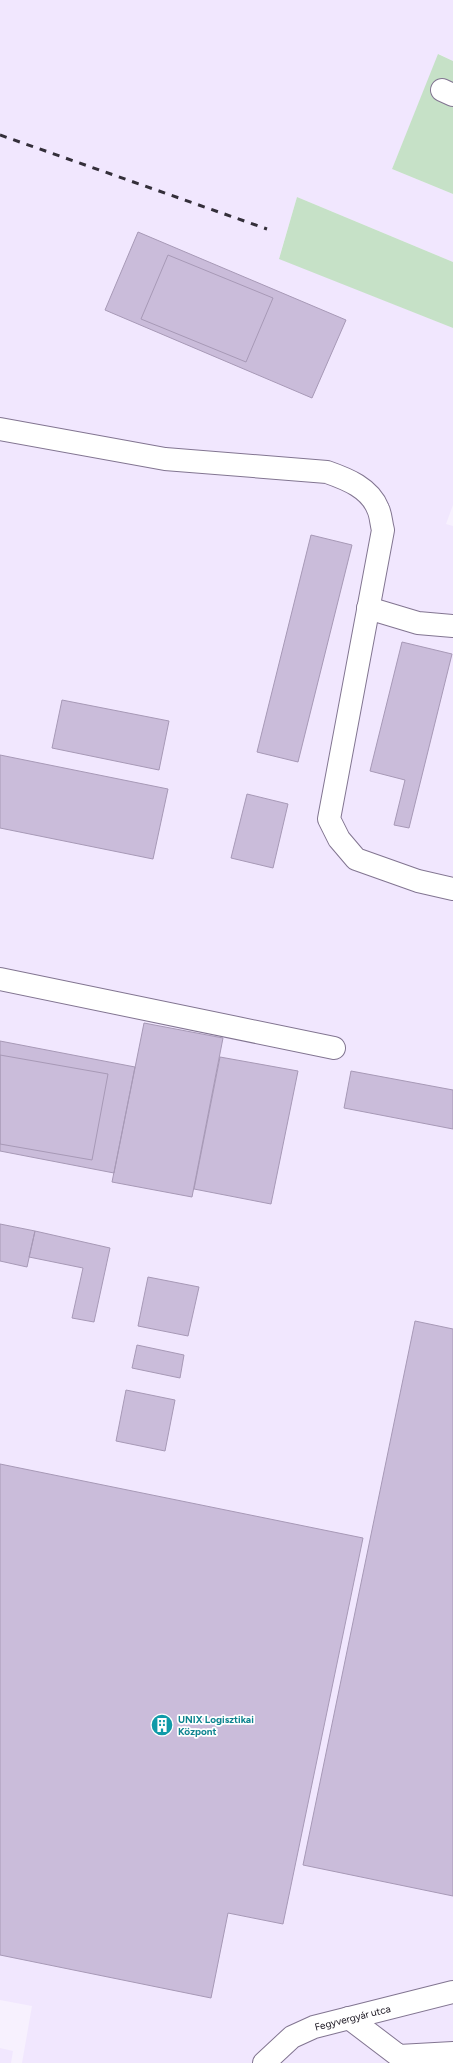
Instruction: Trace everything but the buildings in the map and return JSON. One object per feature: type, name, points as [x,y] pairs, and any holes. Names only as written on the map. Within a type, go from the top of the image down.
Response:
[{"type":"lane","points":[[0,429],[165,459],[327,472],[346,479],[367,492],[378,508],[383,530],[329,819],[339,839],[356,859],[418,881],[453,889]]},
{"type":"lane","points":[[368,608],[418,623],[453,626]]},
{"type":"lane","points":[[0,979],[334,1048]]},
{"type":"lane","name":"Fegyvergyár utca","points":[[264,2063],[292,2037],[314,2027],[452,1993]]},
{"type":"lane","points":[[349,2018],[399,2056],[453,2053]]},
{"type":"shaded area","points":[[0,0],[453,0],[453,61],[439,54],[392,169],[453,194],[453,262],[297,197],[279,258],[453,328],[453,505],[446,524],[453,526],[453,2063],[22,2063],[32,2006],[0,2000]]},
{"type":"shaded area","points":[[0,2048],[13,2051],[11,2063],[0,2063]]},
{"type":"green space","points":[[438,54],[453,61],[453,194],[392,169]]},
{"type":"green space","points":[[297,197],[453,262],[453,328],[279,259]]},
{"type":"railway","points":[[0,135],[267,229]]},
{"type":"place","name":"UNIX Logisztikai Központ","points":[[162,1725]]}]
